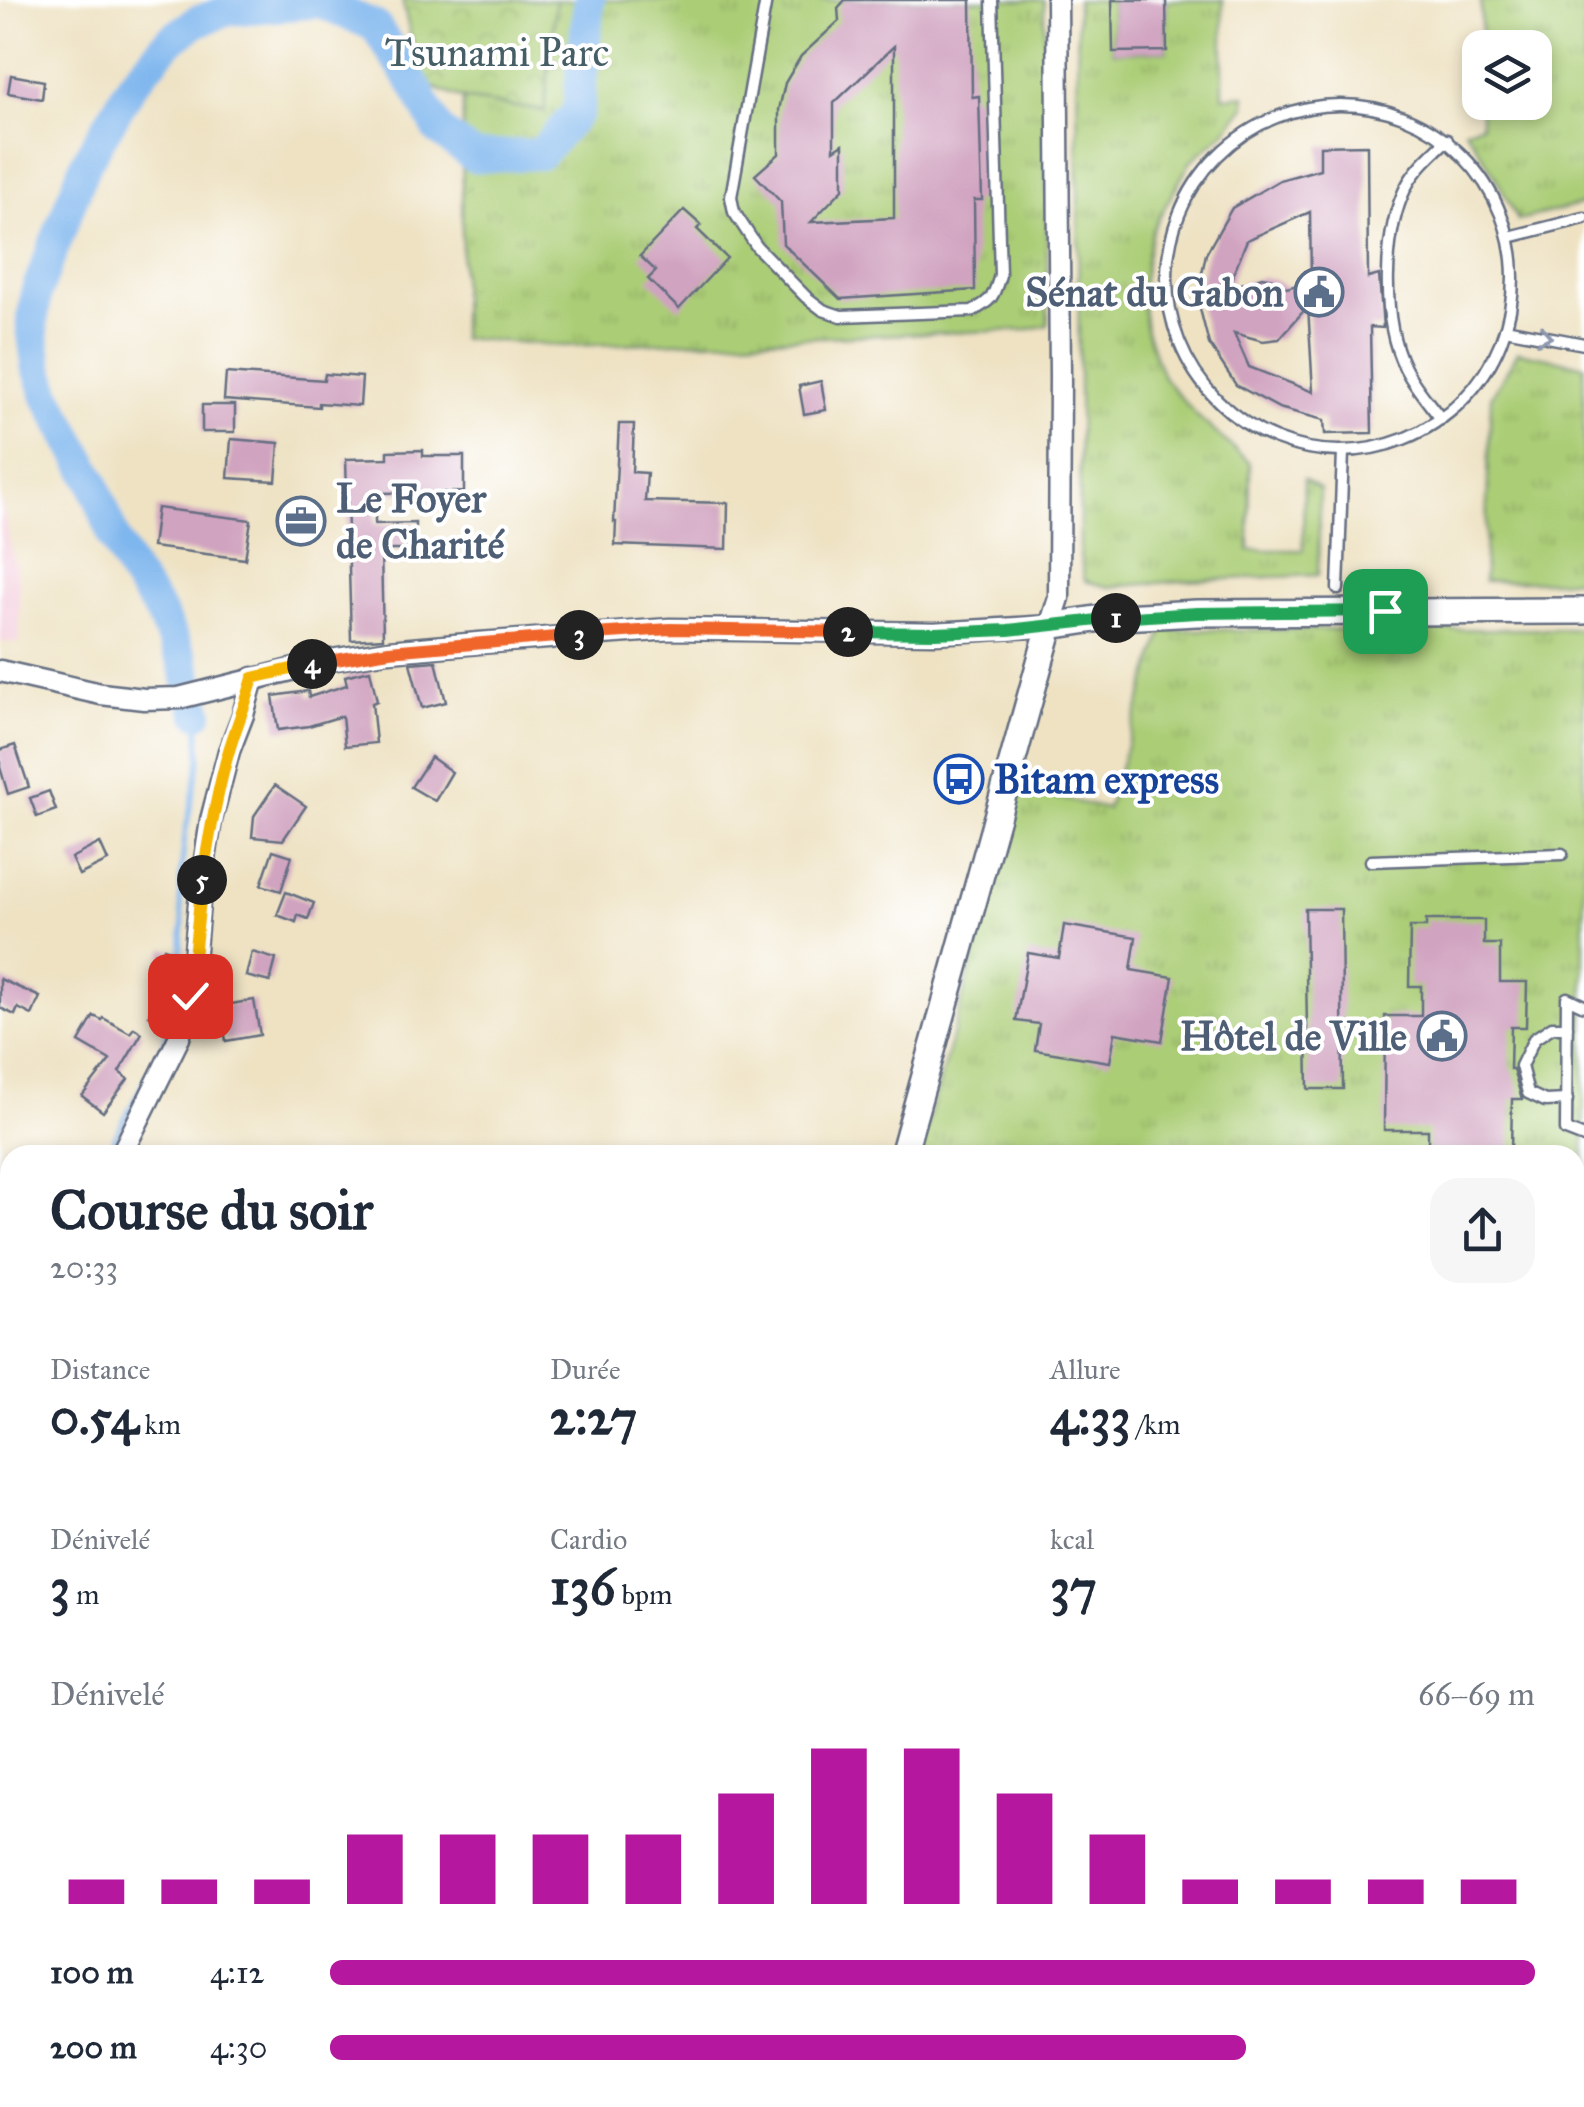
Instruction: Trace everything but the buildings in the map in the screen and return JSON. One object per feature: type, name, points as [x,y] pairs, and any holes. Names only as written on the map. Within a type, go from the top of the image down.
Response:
[{"type":"street","points":[[905,1145],[1060,598],[1057,0]]},
{"type":"street","points":[[0,672],[121,697],[179,698],[331,660],[389,651],[632,631],[935,633],[1197,613],[1584,611]]},
{"type":"street","points":[[126,1145],[180,1038],[190,996],[212,820],[253,678]]},
{"type":"lane","points":[[766,0],[732,197],[734,212],[757,247],[806,297],[823,310],[840,316],[972,311],[995,294],[1000,275],[992,0]]},
{"type":"lane","points":[[1335,104],[1391,112],[1447,140],[1472,164],[1492,193],[1509,237],[1513,286],[1506,329],[1485,372],[1460,404],[1441,419],[1388,445],[1344,452],[1321,451],[1276,440],[1248,426],[1200,382],[1172,324],[1167,292],[1174,228],[1204,170],[1227,146],[1254,128],[1280,116],[1335,104]]},
{"type":"lane","points":[[1441,419],[1406,371],[1398,350],[1388,297],[1389,250],[1394,217],[1408,184],[1447,140]]},
{"type":"lane","points":[[1509,237],[1584,218]]},
{"type":"lane","points":[[1506,329],[1584,344]]},
{"type":"lane","points":[[1338,589],[1344,452]]},
{"type":"lane","points":[[1371,861],[1562,854]]},
{"type":"lane","points":[[1584,1006],[1568,998],[1566,1130],[1584,1137]]},
{"type":"lane","points":[[1567,1100],[1546,1102],[1528,1093],[1521,1066],[1534,1039],[1552,1028],[1568,1027]]},
{"type":"shaded area","points":[[0,497],[19,583],[20,643],[0,642]]},
{"type":"green space","name":"Tsunami Parc","points":[[402,0],[556,0],[544,111],[463,99],[422,83]]},
{"type":"green space","points":[[556,0],[1044,0],[1048,325],[1025,330],[564,346],[461,338],[463,99],[544,111]]},
{"type":"green space","points":[[1077,0],[1112,0],[1113,52],[1167,51],[1166,0],[1223,0],[1223,97],[1245,95],[1245,106],[1224,133],[1191,161],[1152,230],[1141,290],[1146,331],[1163,377],[1197,416],[1250,463],[1249,550],[1303,550],[1304,479],[1320,490],[1318,575],[1109,587],[1085,581],[1080,556]]},
{"type":"green space","points":[[1481,0],[1584,0],[1584,204],[1518,220],[1465,129],[1481,125],[1481,120],[1552,120],[1552,30],[1481,30]]},
{"type":"green space","points":[[1518,352],[1584,365],[1584,578],[1484,581],[1491,397]]},
{"type":"green space","points":[[1584,629],[1584,1145],[922,1145],[1021,789],[1107,809],[1163,630]]},
{"type":"waterway","points":[[198,712],[182,659],[158,609],[114,538],[93,481],[48,397],[37,365],[32,327],[36,293],[86,162],[133,83],[168,42],[196,22],[229,10],[320,2],[375,26],[414,84],[439,131],[474,157],[540,154],[578,112],[589,0]]},
{"type":"waterway","points":[[111,1145],[164,1043],[177,1002],[183,925],[181,874],[200,759],[198,712]]},
{"type":"place","name":"Sénat du Gabon","points":[[1319,292]]},
{"type":"place","name":"Le Foyer de Charité","points":[[301,521]]},
{"type":"place","name":"Bitam express","points":[[959,779]]},
{"type":"place","name":"Hôtel de Ville","points":[[1442,1036]]},
{"type":"route","points":[[190,996],[212,820],[253,678],[389,651],[670,629],[935,633],[1197,613],[1385,611]]}]
